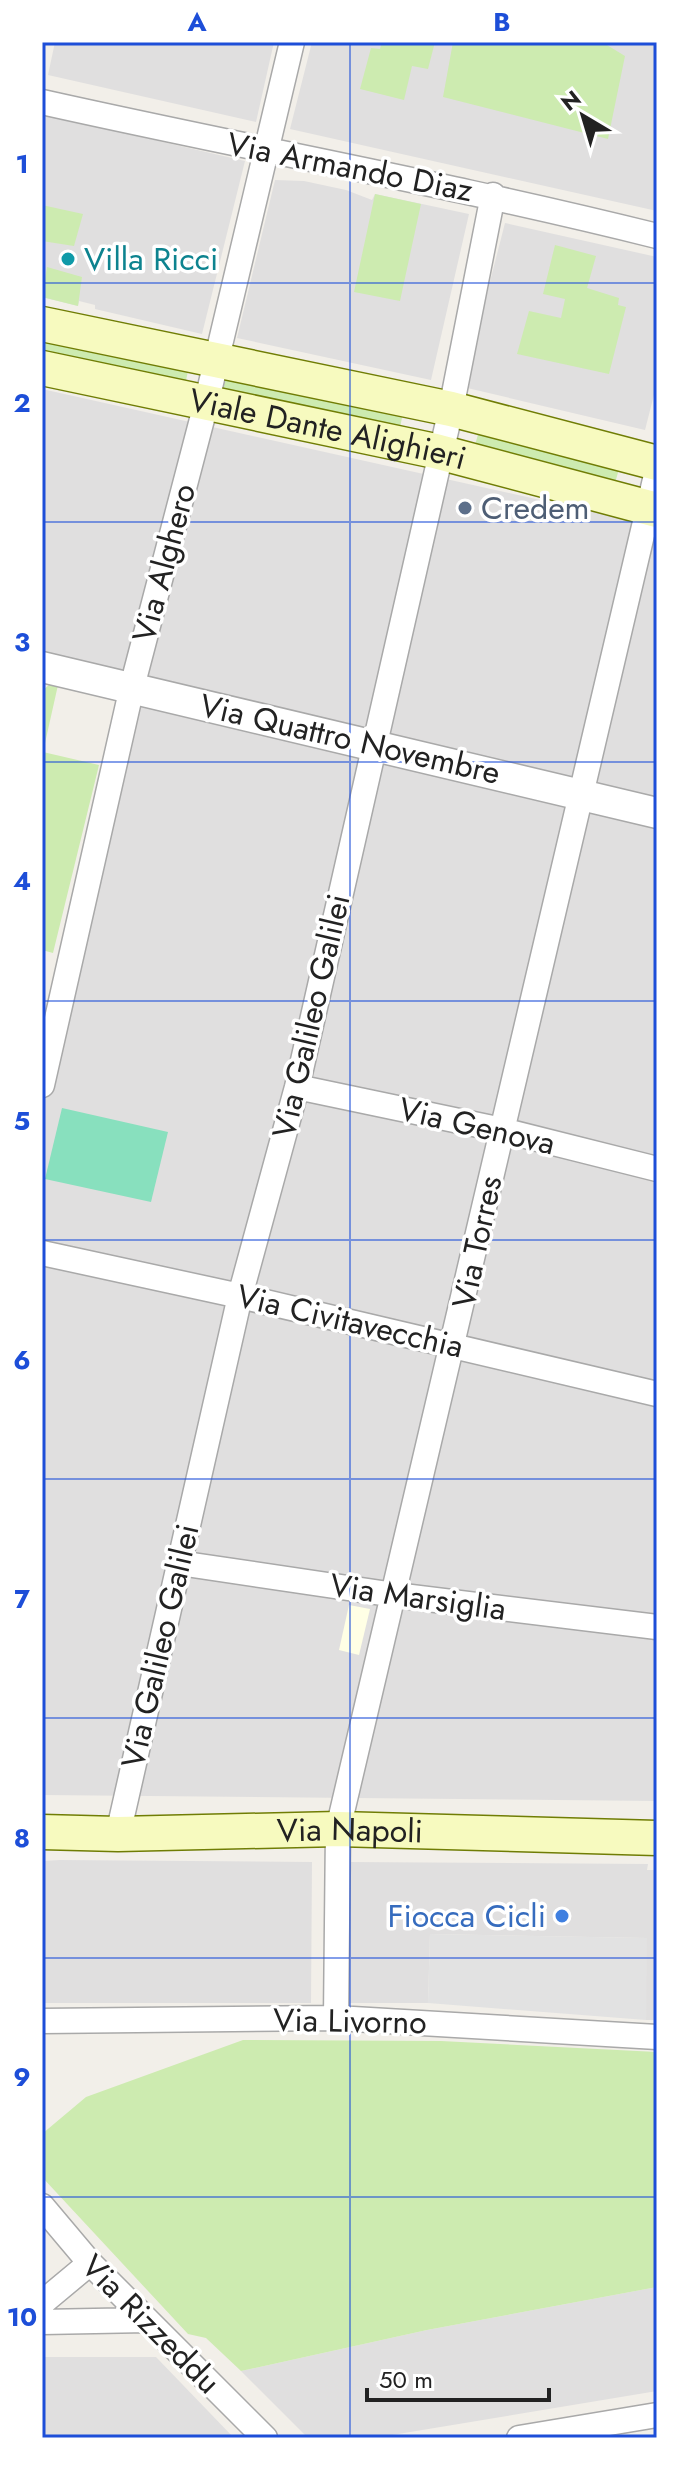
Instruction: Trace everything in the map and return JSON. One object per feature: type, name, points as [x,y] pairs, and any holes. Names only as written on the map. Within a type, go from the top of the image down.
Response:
[{"type":"main road","name":"Viale Dante Alighieri","points":[[42,324],[451,409],[657,463]]},
{"type":"main road","name":"Viale Dante Alighieri","points":[[42,368],[439,453],[652,509]]},
{"type":"main road","name":"Via Napoli","points":[[42,1832],[118,1834],[338,1829],[657,1838]]},
{"type":"street","name":"Via Alghero","points":[[42,1085],[49,1018],[206,404],[263,152],[292,42]]},
{"type":"street","name":"Via Armando Diaz","points":[[42,102],[263,152],[493,195],[657,236]]},
{"type":"street","name":"Via Galileo Galilei","points":[[118,1834],[240,1296],[297,1087],[451,409],[493,195]]},
{"type":"street","name":"Via Torres","points":[[336,2018],[338,1829],[455,1345],[581,793],[652,509],[657,471]]},
{"type":"street","name":"Via Quattro Novembre","points":[[42,667],[657,813]]},
{"type":"street","name":"Via Genova","points":[[297,1087],[502,1130],[657,1169]]},
{"type":"street","name":"Via Civitavecchia","points":[[42,1253],[455,1345],[657,1394]]},
{"type":"street","name":"Via Marsiglia","points":[[179,1563],[395,1595],[657,1627]]},
{"type":"street","name":"Via Livorno","points":[[42,2021],[336,2018],[657,2037]]},
{"type":"street","name":"Via Rizzeddu","points":[[42,2206],[90,2263],[265,2438]]},
{"type":"street","points":[[42,2303],[90,2263]]},
{"type":"street","points":[[42,2322],[147,2320]]},
{"type":"street","points":[[519,2438],[657,2415]]},
{"type":"shaded area","points":[[55,42],[274,42],[256,122],[48,75]]},
{"type":"shaded area","points":[[312,42],[657,42],[657,211],[290,129]]},
{"type":"shaded area","points":[[42,114],[245,161],[202,334],[95,309],[95,305],[79,301],[78,306],[42,297]]},
{"type":"shaded area","points":[[275,180],[304,181],[346,190],[372,200],[375,194],[469,214],[431,380],[237,338]]},
{"type":"shaded area","points":[[505,223],[657,257],[657,383],[645,430],[463,387]]},
{"type":"shaded area","points":[[42,389],[657,526],[657,1801],[42,1795],[42,1025],[62,1030],[146,679],[42,654]]},
{"type":"shaded area","points":[[349,1605],[370,1609],[359,1655],[339,1650]]},
{"type":"shaded area","points":[[42,1861],[312,1862],[311,2003],[42,2003]]},
{"type":"shaded area","points":[[349,1862],[648,1864],[647,1870],[657,1870],[657,2020],[646,2020],[646,1938],[430,1934],[428,2003],[350,2003]]},
{"type":"shaded area","points":[[430,1934],[647,1938],[646,2020],[428,2003]]},
{"type":"shaded area","points":[[657,2287],[657,2391],[374,2438],[308,2438],[241,2371],[427,2330]]},
{"type":"shaded area","points":[[42,2357],[156,2357],[234,2438],[42,2438]]},
{"type":"green space","points":[[382,42],[435,42],[428,69],[412,66],[404,100],[360,89],[371,48],[380,49]]},
{"type":"green space","points":[[453,42],[602,42],[625,56],[608,139],[443,97]]},
{"type":"green space","points":[[375,194],[421,204],[400,301],[354,292]]},
{"type":"green space","points":[[42,205],[83,214],[74,246],[42,241]]},
{"type":"green space","points":[[555,245],[596,256],[587,288],[619,298],[618,305],[626,307],[609,374],[517,354],[529,311],[561,318],[565,299],[543,294]]},
{"type":"green space","points":[[47,267],[82,277],[78,306],[42,297]]},
{"type":"green space","points":[[42,332],[189,367],[184,389],[42,355]]},
{"type":"green space","points":[[219,374],[403,413],[398,437],[214,399]]},
{"type":"green space","points":[[481,424],[621,462],[613,490],[473,452]]},
{"type":"green space","points":[[50,684],[58,685],[43,752],[99,765],[53,953],[42,950],[42,691]]},
{"type":"green space","points":[[62,1108],[168,1132],[151,1202],[45,1179]]},
{"type":"green space","points":[[243,2040],[441,2041],[657,2052],[657,2287],[427,2330],[241,2371],[206,2338],[188,2334],[42,2177],[42,2134],[86,2097]]},
{"type":"place","name":"Villa Ricci","points":[[68,259]]},
{"type":"place","name":"Credem","points":[[465,508]]},
{"type":"place","name":"Fiocca Cicli","points":[[562,1916]]}]
